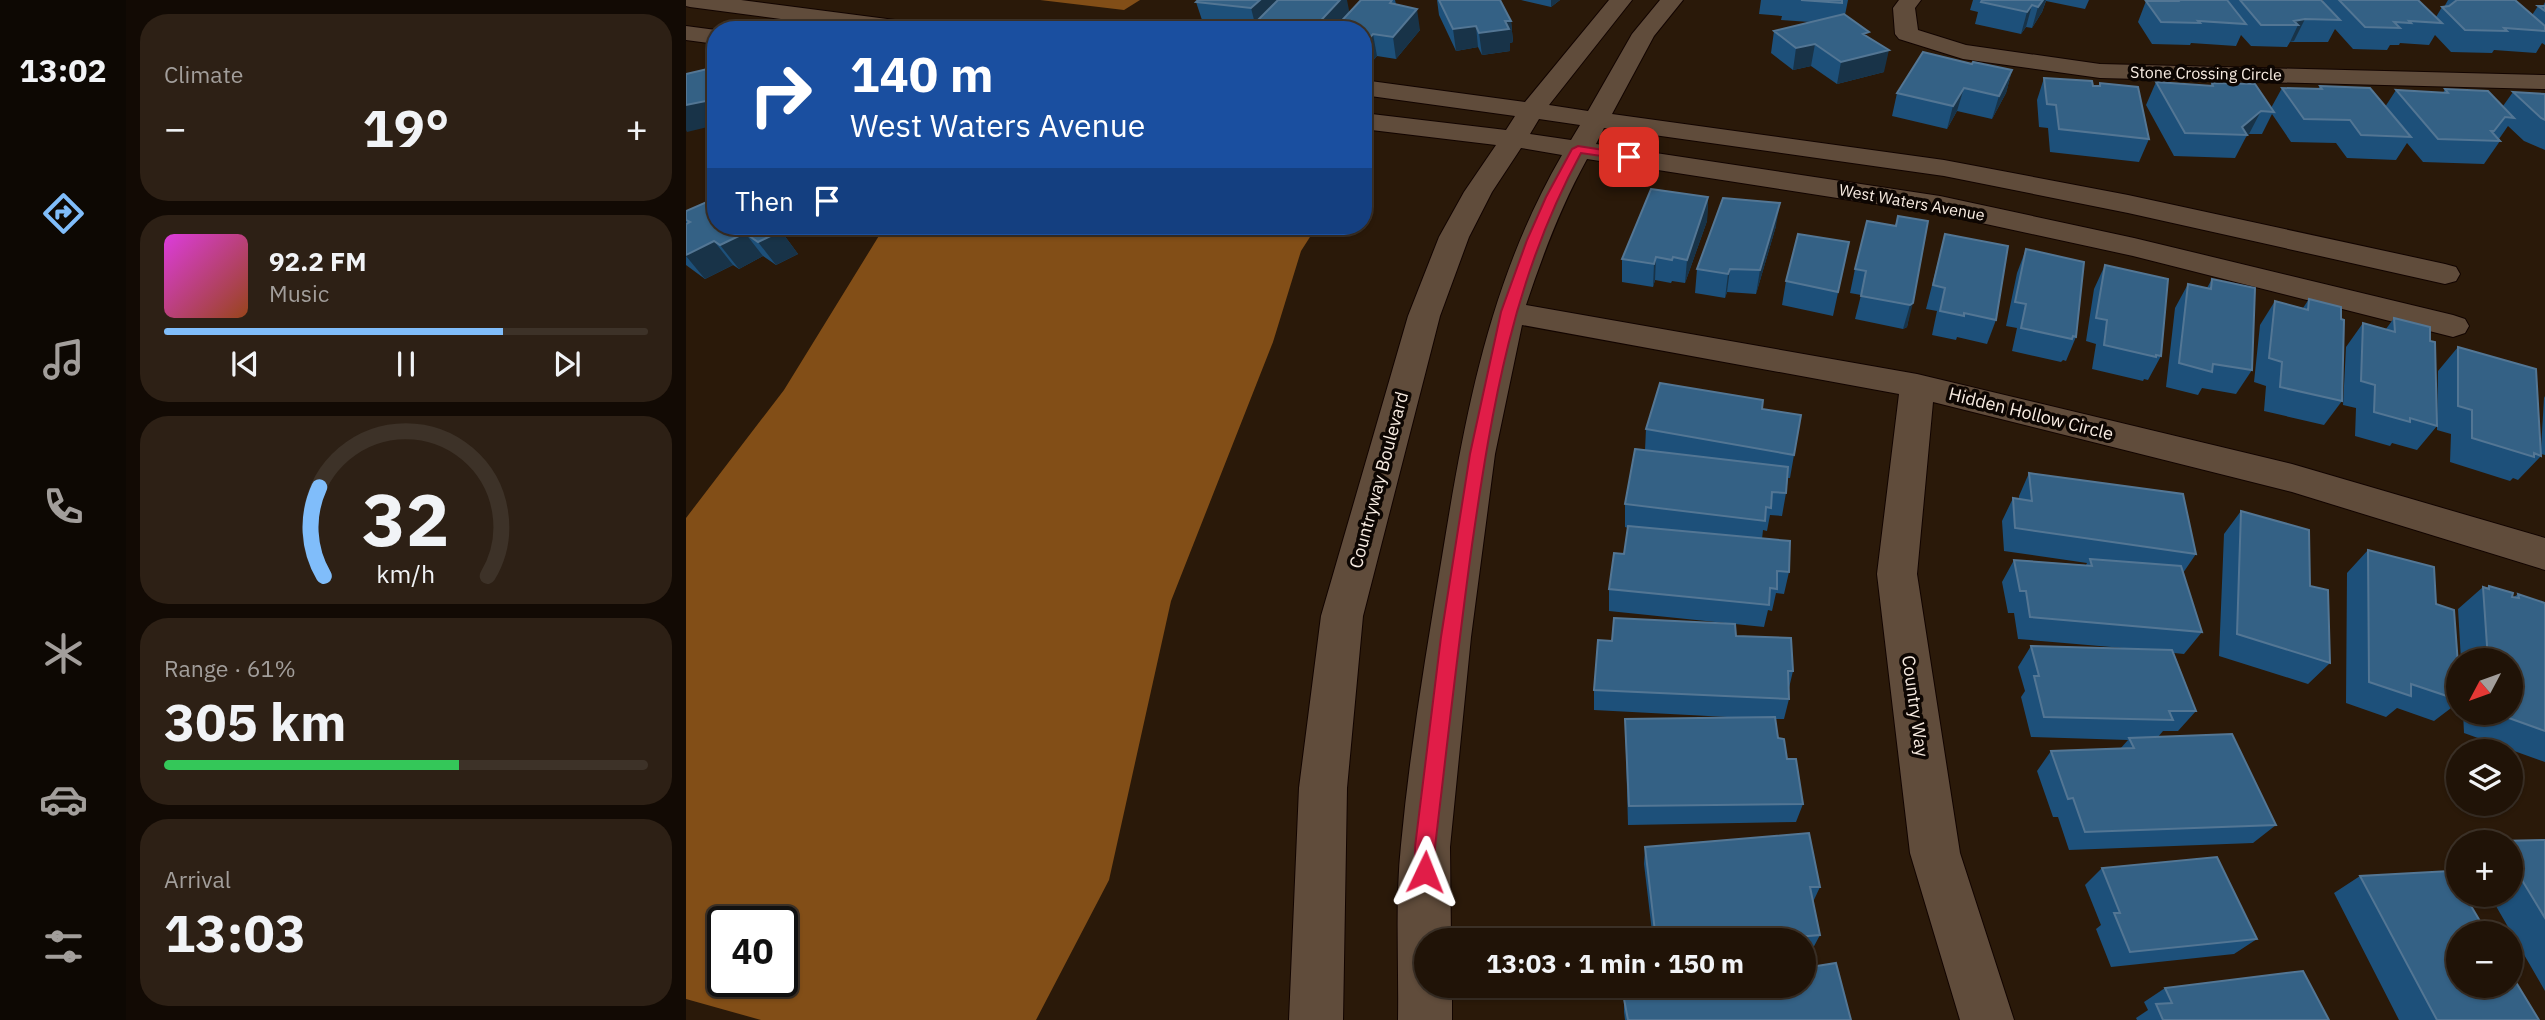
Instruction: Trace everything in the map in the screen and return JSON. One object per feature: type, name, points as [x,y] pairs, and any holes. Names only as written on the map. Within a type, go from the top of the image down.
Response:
[{"type":"street","points":[[690,0],[850,21]]},
{"type":"street","name":"Countryway Boulevard","points":[[1316,1020],[1323,788],[1342,616],[1429,304],[1454,237],[1478,192],[1523,124],[1621,0]]},
{"type":"street","points":[[1424,1020],[1425,847],[1450,637],[1477,454],[1508,312],[1533,240],[1552,197],[1644,34],[1672,0]]},
{"type":"street","name":"Stone Crossing Circle","points":[[1910,0],[1904,8],[1907,34],[1963,52],[2087,69],[2545,82]]},
{"type":"street","points":[[686,33],[707,36]]},
{"type":"street","name":"West Waters Avenue","points":[[1372,90],[1523,124],[1578,149],[1940,205],[2134,247],[2453,326]]},
{"type":"street","name":"West Waters Avenue","points":[[1372,121],[1523,124],[1596,118],[1944,168],[2128,204],[2445,274]]},
{"type":"street","name":"Hidden Hollow Circle","points":[[1508,312],[1917,386],[2292,478],[2545,554]]},
{"type":"street","name":"Country Way","points":[[1917,386],[1897,574],[1935,853],[1987,1020]]},
{"type":"shaded area","points":[[1040,0],[1140,0],[1124,10]]},
{"type":"shaded area","points":[[879,235],[1311,235],[1301,251],[1273,342],[1171,601],[1109,880],[1036,1020],[761,1020],[686,999],[686,518],[784,390]]},
{"type":"building","points":[[1260,0],[1251,8],[1196,2]]},
{"type":"building","points":[[1278,0],[1340,0],[1320,21],[1257,21]]},
{"type":"building","points":[[1361,0],[1392,0],[1390,3],[1417,9],[1393,37],[1372,35],[1372,21],[1341,21]]},
{"type":"building","points":[[1439,0],[1500,0],[1511,21],[1505,21],[1509,29],[1479,33],[1476,26],[1453,29]]},
{"type":"building","points":[[1801,0],[1842,0],[1842,3]]},
{"type":"building","points":[[2043,0],[2038,7],[2032,5],[2027,12],[1981,2]]},
{"type":"building","points":[[2227,0],[2246,24],[2161,22],[2146,1]]},
{"type":"building","points":[[2240,0],[2321,0],[2340,20],[2305,19],[2294,21],[2298,25],[2261,25]]},
{"type":"building","points":[[2339,0],[2418,0],[2442,23],[2409,21],[2411,23],[2394,22],[2400,28],[2365,27]]},
{"type":"building","points":[[2457,0],[2515,0],[2545,26],[2545,31],[2504,28],[2507,31],[2465,30],[2442,7]]},
{"type":"building","points":[[1844,14],[1869,32],[1863,34],[1889,50],[1841,62],[1815,44],[1796,48],[1774,31]]},
{"type":"building","points":[[1923,52],[2012,70],[1999,96],[1964,88],[1953,106],[1897,93]]},
{"type":"building","points":[[707,69],[707,101],[686,105],[686,74]]},
{"type":"building","points":[[2044,78],[2092,81],[2093,86],[2100,86],[2100,83],[2138,87],[2149,139],[2059,129],[2056,105],[2047,104]]},
{"type":"building","points":[[2156,82],[2213,86],[2212,83],[2255,84],[2274,112],[2261,111],[2242,127],[2247,135],[2185,133]]},
{"type":"building","points":[[2320,86],[2370,88],[2411,137],[2361,135],[2350,120],[2304,119],[2282,88],[2322,89]]},
{"type":"building","points":[[2445,89],[2488,91],[2514,118],[2505,117],[2494,131],[2491,131],[2500,141],[2438,139],[2396,90],[2448,93]]},
{"type":"building","points":[[2513,92],[2545,94],[2545,120],[2541,118]]},
{"type":"building","points":[[1651,189],[1708,197],[1687,260],[1656,257],[1654,264],[1622,259]]},
{"type":"building","points":[[1723,198],[1780,203],[1760,270],[1730,269],[1728,274],[1697,269]]},
{"type":"building","points":[[707,202],[707,235],[741,235],[720,245],[714,241],[686,255],[686,224],[690,222],[686,220],[686,211]]},
{"type":"building","points":[[1898,216],[1928,221],[1913,303],[1910,305],[1861,296],[1866,271],[1855,269],[1867,221],[1896,226]]},
{"type":"building","points":[[1798,234],[1849,242],[1838,292],[1786,281]]},
{"type":"building","points":[[1945,234],[2008,246],[1996,320],[1940,311],[1945,288],[1933,285]]},
{"type":"building","points":[[748,235],[773,235],[758,242]]},
{"type":"building","points":[[2026,249],[2084,262],[2076,337],[2073,336],[2072,339],[2021,328],[2026,304],[2015,302]]},
{"type":"building","points":[[2105,265],[2168,279],[2161,356],[2104,345],[2107,320],[2096,318]]},
{"type":"building","points":[[2212,279],[2255,288],[2252,370],[2213,364],[2212,372],[2179,363],[2188,284],[2211,289]]},
{"type":"building","points":[[2309,299],[2341,307],[2341,319],[2344,320],[2342,401],[2280,387],[2282,362],[2269,358],[2275,301],[2308,310]]},
{"type":"building","points":[[2394,318],[2430,327],[2430,341],[2435,342],[2437,426],[2374,412],[2375,385],[2361,381],[2363,323],[2395,332]]},
{"type":"building","points":[[2458,347],[2536,369],[2541,456],[2534,453],[2534,457],[2472,438],[2472,410],[2458,406]]},
{"type":"building","points":[[1660,383],[1763,400],[1762,409],[1801,415],[1794,455],[1646,429]]},
{"type":"building","points":[[1635,449],[1788,467],[1786,493],[1772,492],[1771,508],[1766,507],[1765,521],[1625,504]]},
{"type":"building","points":[[2029,473],[2183,494],[2196,554],[2015,528],[2013,498],[2032,501]]},
{"type":"building","points":[[2241,511],[2309,530],[2310,586],[2328,590],[2330,663],[2237,634]]},
{"type":"building","points":[[1628,526],[1790,541],[1789,572],[1777,571],[1777,589],[1770,588],[1769,605],[1609,589],[1614,553],[1624,554]]},
{"type":"building","points":[[2368,550],[2434,567],[2436,604],[2454,610],[2457,648],[2446,648],[2446,696],[2411,684],[2411,696],[2369,682]]},
{"type":"building","points":[[2090,559],[2181,566],[2202,632],[2030,617],[2026,591],[2020,591],[2014,560],[2092,566]]},
{"type":"building","points":[[2489,586],[2513,593],[2512,597],[2519,598],[2518,594],[2545,603],[2545,731],[2524,723],[2524,648],[2487,648],[2483,587],[2489,589]]},
{"type":"building","points":[[1614,618],[1735,624],[1736,636],[1791,638],[1793,671],[1788,671],[1789,699],[1594,690],[1598,640],[1612,641]]},
{"type":"building","points":[[2031,646],[2172,650],[2196,711],[2169,711],[2173,720],[2044,717],[2034,676],[2039,676]]},
{"type":"building","points":[[1775,717],[1778,738],[1784,739],[1787,759],[1796,759],[1803,804],[1629,806],[1625,719]]},
{"type":"building","points":[[2232,734],[2276,825],[2085,832],[2073,798],[2068,799],[2051,751],[2134,748],[2129,738]]},
{"type":"building","points":[[1809,833],[1820,887],[1810,887],[1820,935],[1816,935],[1816,928],[1655,928],[1645,847]]},
{"type":"building","points":[[2523,840],[2545,840],[2545,918],[2523,882]]},
{"type":"building","points":[[2217,857],[2257,939],[2130,952],[2114,913],[2120,913],[2102,868]]},
{"type":"building","points":[[2446,871],[2446,907],[2472,907],[2480,921],[2446,921],[2446,998],[2523,998],[2523,994],[2539,1020],[2437,1020],[2360,876]]},
{"type":"building","points":[[1836,963],[1851,1020],[1628,1020],[1624,999],[1630,998],[1816,998],[1816,966]]},
{"type":"building","points":[[2303,971],[2329,1020],[2163,1020],[2156,1004],[2172,1003],[2165,988]]},
{"type":"route","points":[[1425,872],[1425,847],[1450,637],[1477,454],[1508,312],[1533,240],[1578,149],[1629,157]]}]
